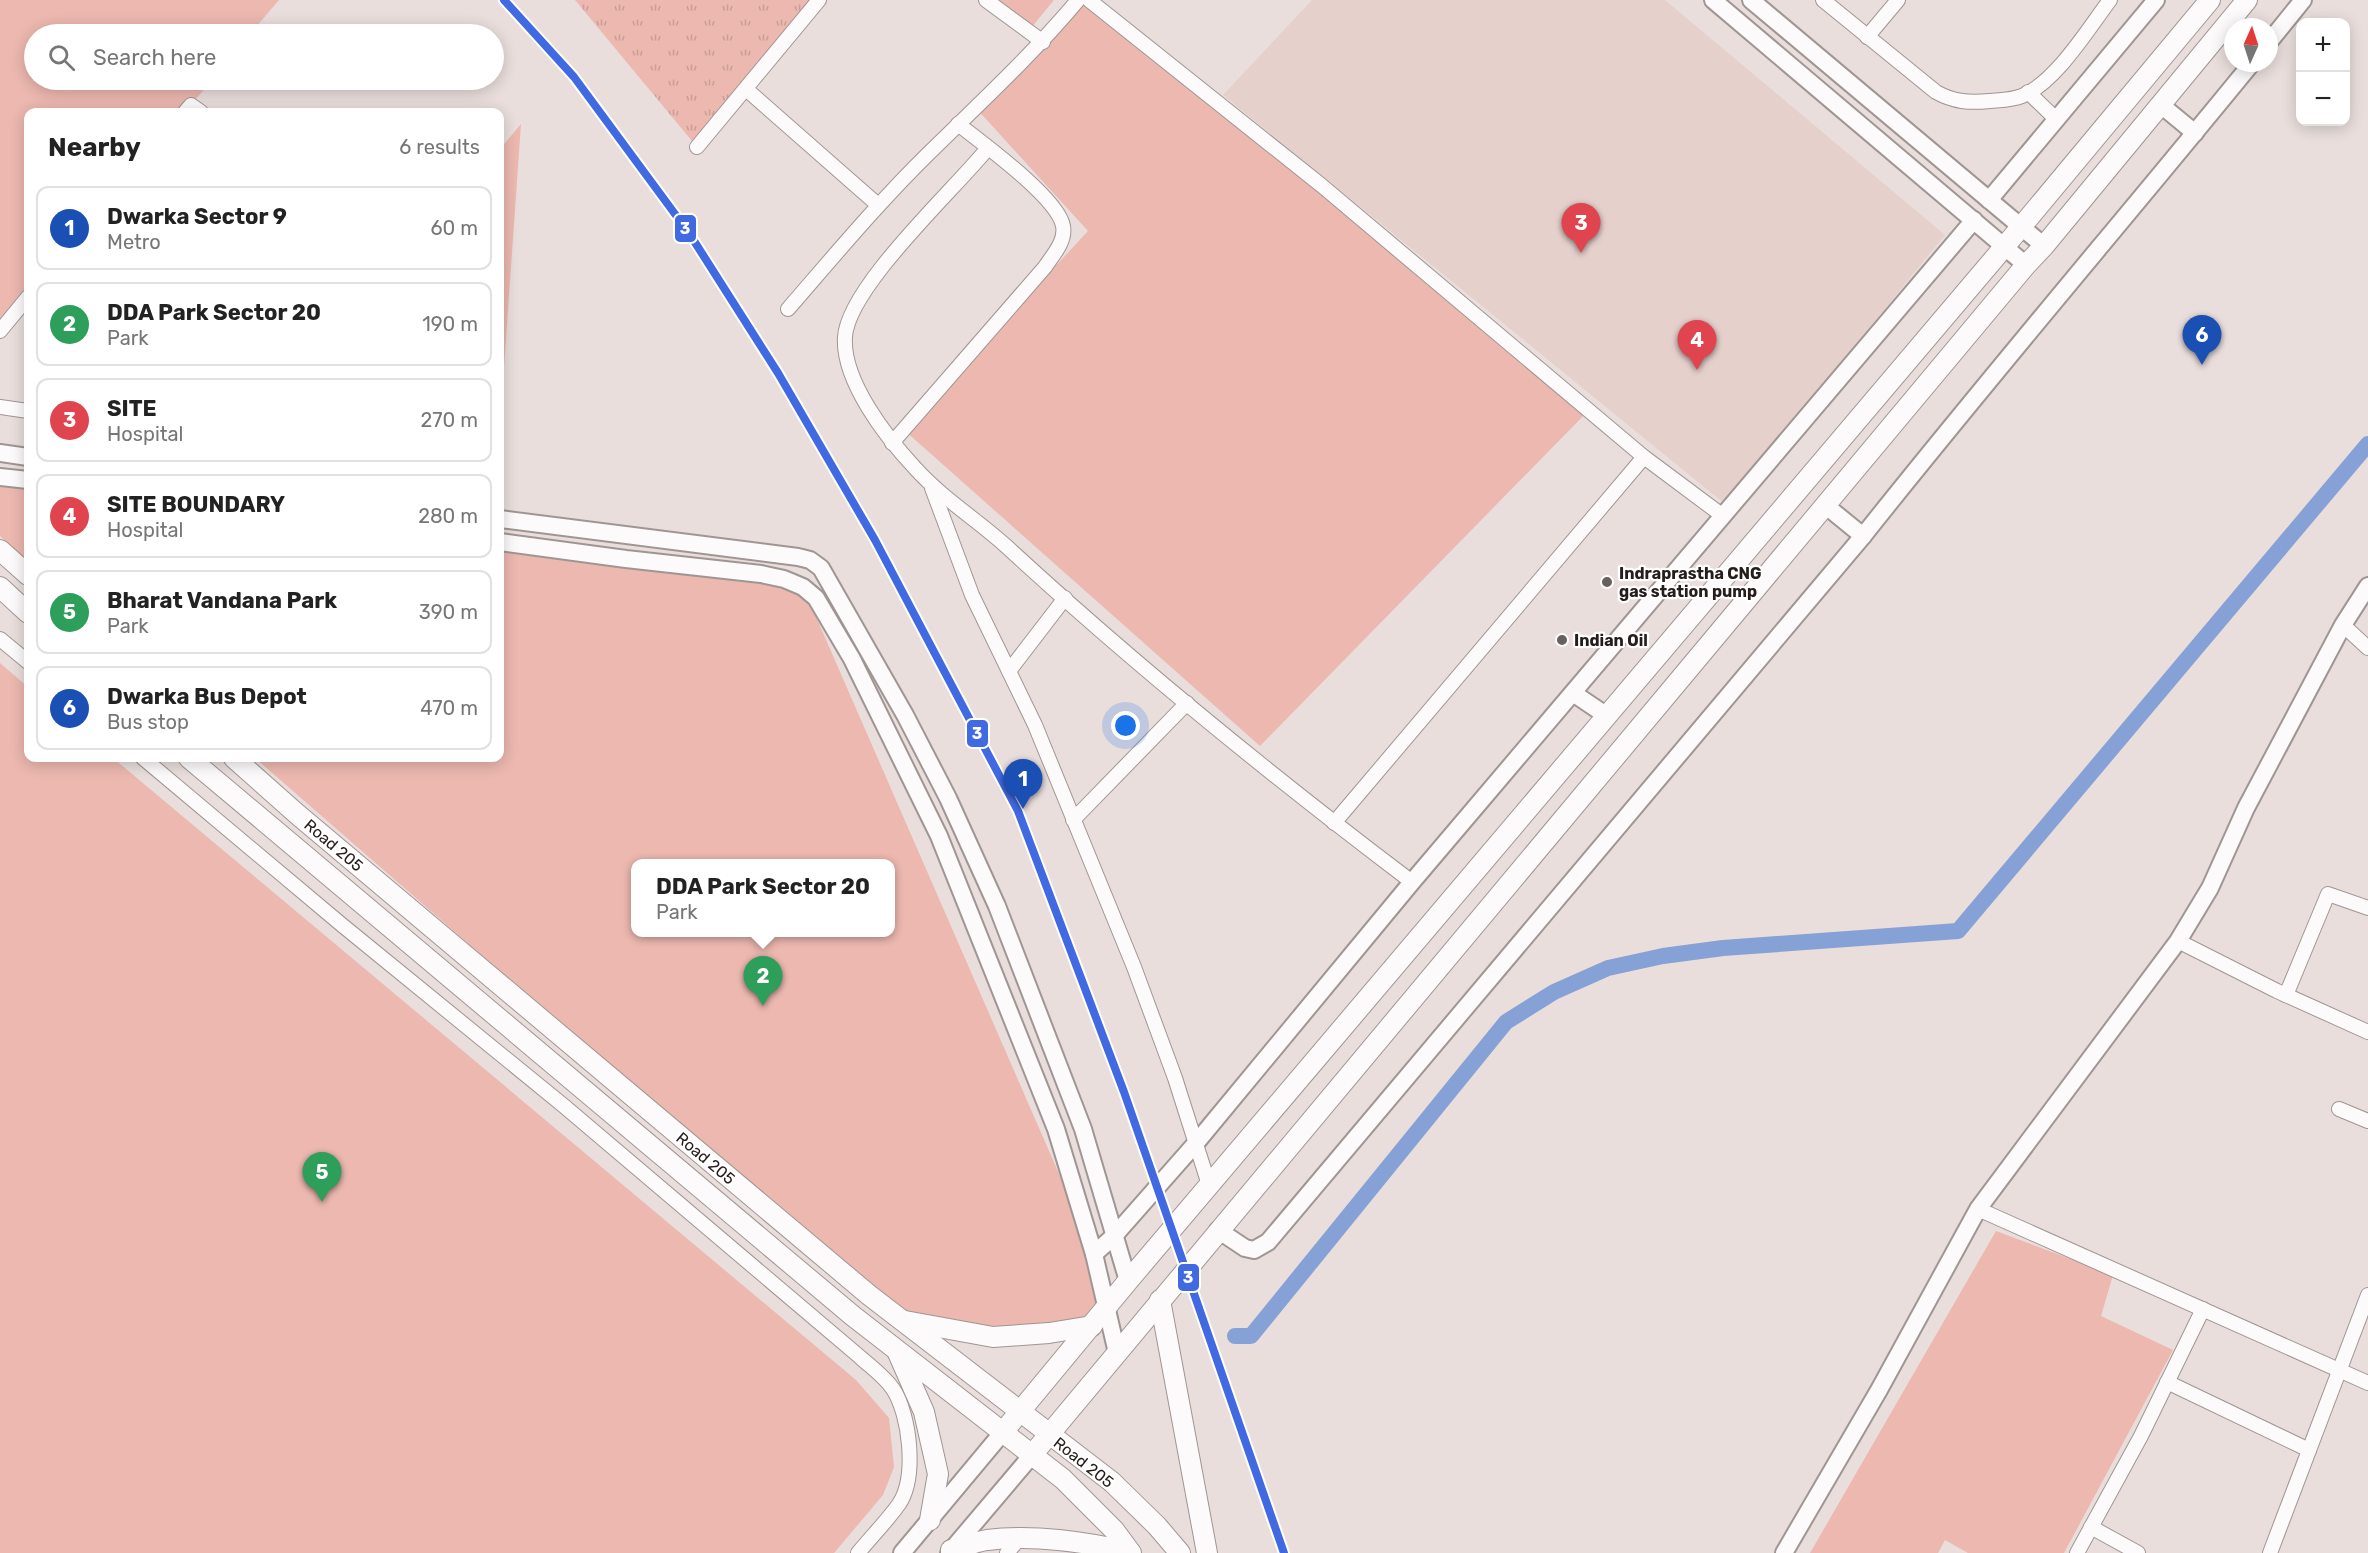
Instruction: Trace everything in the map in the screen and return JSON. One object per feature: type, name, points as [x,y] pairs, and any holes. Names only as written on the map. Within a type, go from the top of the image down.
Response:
[{"type":"main road","points":[[1003,1432],[2210,0]]},
{"type":"main road","points":[[1032,1455],[2044,246],[2247,0]]},
{"type":"main road","points":[[0,550],[24,571]]},
{"type":"main road","points":[[0,587],[24,609]]},
{"type":"main road","name":"Road 205","points":[[194,762],[844,1308],[1063,1479],[1114,1530],[1130,1552]]},
{"type":"main road","name":"Road 205","points":[[239,762],[315,829],[902,1321],[1112,1482],[1157,1526],[1180,1553]]},
{"type":"main road","points":[[1160,1300],[1207,1553]]},
{"type":"main road","points":[[902,1321],[993,1337],[1049,1333],[1092,1326]]},
{"type":"main road","points":[[897,1350],[924,1412],[938,1474],[930,1520]]},
{"type":"main road","points":[[950,1551],[986,1540],[1013,1546],[1091,1543],[1130,1552]]},
{"type":"street","points":[[697,147],[819,0]]},
{"type":"street","points":[[986,0],[1042,42]]},
{"type":"street","points":[[788,309],[878,205],[1042,42],[1078,0]]},
{"type":"street","points":[[1089,0],[1321,185],[1644,457],[1723,516]]},
{"type":"street","points":[[1713,0],[2026,265]]},
{"type":"street","points":[[1823,0],[1936,92],[1951,100],[1975,102],[2007,100],[2028,93],[2047,79],[2110,0]]},
{"type":"street","points":[[1867,37],[1898,0]]},
{"type":"street","points":[[1989,200],[2156,0]]},
{"type":"street","points":[[2278,31],[2303,0]]},
{"type":"street","points":[[1757,2],[2044,246]]},
{"type":"street","points":[[1218,1230],[1245,1248],[1254,1250],[1268,1242],[1863,536],[2245,72]]},
{"type":"street","points":[[746,89],[878,205]]},
{"type":"street","points":[[2028,93],[2056,119]]},
{"type":"street","points":[[2161,105],[2195,132]]},
{"type":"street","points":[[892,443],[1045,267],[1057,251],[1064,228],[1060,216],[1037,190],[958,124]]},
{"type":"street","points":[[988,148],[968,174],[903,243],[875,278],[847,325],[844,340],[851,373],[864,399],[892,443],[932,487],[999,540],[1187,703],[1334,823],[1412,882]]},
{"type":"street","points":[[1094,1254],[1114,1236],[1196,1143],[1412,882],[1974,220]]},
{"type":"street","points":[[0,331],[24,302]]},
{"type":"street","points":[[0,407],[24,410]]},
{"type":"street","points":[[0,453],[24,456]]},
{"type":"street","points":[[1334,823],[1644,457]]},
{"type":"street","points":[[0,477],[24,480]]},
{"type":"street","points":[[932,487],[972,596],[1035,725],[1134,967],[1175,1078],[1209,1185]]},
{"type":"street","points":[[1825,505],[1863,536]]},
{"type":"street","points":[[504,520],[798,557],[810,560],[821,568],[905,715],[948,798],[997,906],[1083,1129],[1128,1281]]},
{"type":"street","points":[[504,543],[761,574],[784,579],[803,587],[816,598],[852,659],[939,836],[1056,1129],[1094,1254],[1117,1353]]},
{"type":"street","points":[[1784,1553],[1880,1390],[1978,1209],[2178,941],[2210,888],[2246,808],[2343,625],[2368,586]]},
{"type":"street","points":[[1009,670],[1065,598]]},
{"type":"street","points":[[2343,625],[2368,648]]},
{"type":"street","points":[[0,639],[24,659]]},
{"type":"street","points":[[1574,693],[1607,716]]},
{"type":"street","points":[[1074,820],[1187,703]]},
{"type":"street","points":[[148,762],[342,925],[564,1106],[868,1364],[892,1388],[902,1409],[910,1453],[908,1481],[900,1502],[858,1553]]},
{"type":"street","points":[[2286,995],[2328,894],[2368,908]]},
{"type":"street","points":[[2178,941],[2286,995],[2368,1032]]},
{"type":"street","points":[[2339,1108],[2368,1121]]},
{"type":"street","points":[[1978,1209],[2368,1383]]},
{"type":"street","points":[[2270,1553],[2368,1295]]},
{"type":"street","points":[[2077,1553],[2168,1382],[2203,1309]]},
{"type":"street","points":[[2168,1382],[2309,1450]]},
{"type":"street","points":[[902,1553],[1003,1432]]},
{"type":"street","points":[[950,1551],[1032,1455]]},
{"type":"street","points":[[2091,1527],[2138,1553]]},
{"type":"shaded area","points":[[1312,0],[1665,0],[1945,235],[1725,504],[1223,95]]},
{"type":"green space","points":[[0,0],[279,0],[259,24],[24,24],[24,90],[204,90],[188,108],[24,108],[24,305],[0,334]]},
{"type":"green space","points":[[575,0],[821,0],[697,147]]},
{"type":"green space","points":[[998,0],[1054,0],[1031,28]]},
{"type":"green space","points":[[1078,0],[1089,0],[1589,410],[1260,746],[904,430],[1088,231],[975,107]]},
{"type":"green space","points":[[521,124],[504,367],[504,144]]},
{"type":"green space","points":[[0,477],[24,480],[24,557],[0,536]]},
{"type":"green space","points":[[504,542],[803,587],[1094,1254],[1106,1310],[1049,1333],[902,1321],[260,762],[504,762]]},
{"type":"green space","points":[[0,663],[24,684],[24,762],[118,762],[856,1380],[889,1418],[894,1467],[883,1495],[834,1553],[0,1553]]},
{"type":"green space","points":[[1996,1231],[2113,1275],[2101,1316],[2173,1350],[2064,1553],[1968,1553],[1945,1540],[1938,1553],[1810,1553]]},
{"type":"waterway","points":[[1235,1336],[1251,1336],[1506,1022],[1554,992],[1608,968],[1663,956],[1723,948],[1958,931],[2368,444]]},
{"type":"transit line","name":"3","points":[[504,0],[574,77],[689,233],[778,373],[875,540],[1018,811],[1124,1092],[1284,1553]]},
{"type":"place","name":"SITE","points":[[1581,253]]},
{"type":"place","name":"Dwarka Bus Depot","points":[[2202,365]]},
{"type":"place","name":"SITE BOUNDARY","points":[[1697,370]]},
{"type":"place","name":"Indraprastha CNG gas station pump","points":[[1607,582]]},
{"type":"place","name":"Indian Oil","points":[[1562,640]]},
{"type":"place","name":"Dwarka Sector 9","points":[[1023,809]]},
{"type":"place","name":"DDA Park Sector 20","points":[[763,1006]]},
{"type":"place","name":"Bharat Vandana Park","points":[[322,1202]]}]
